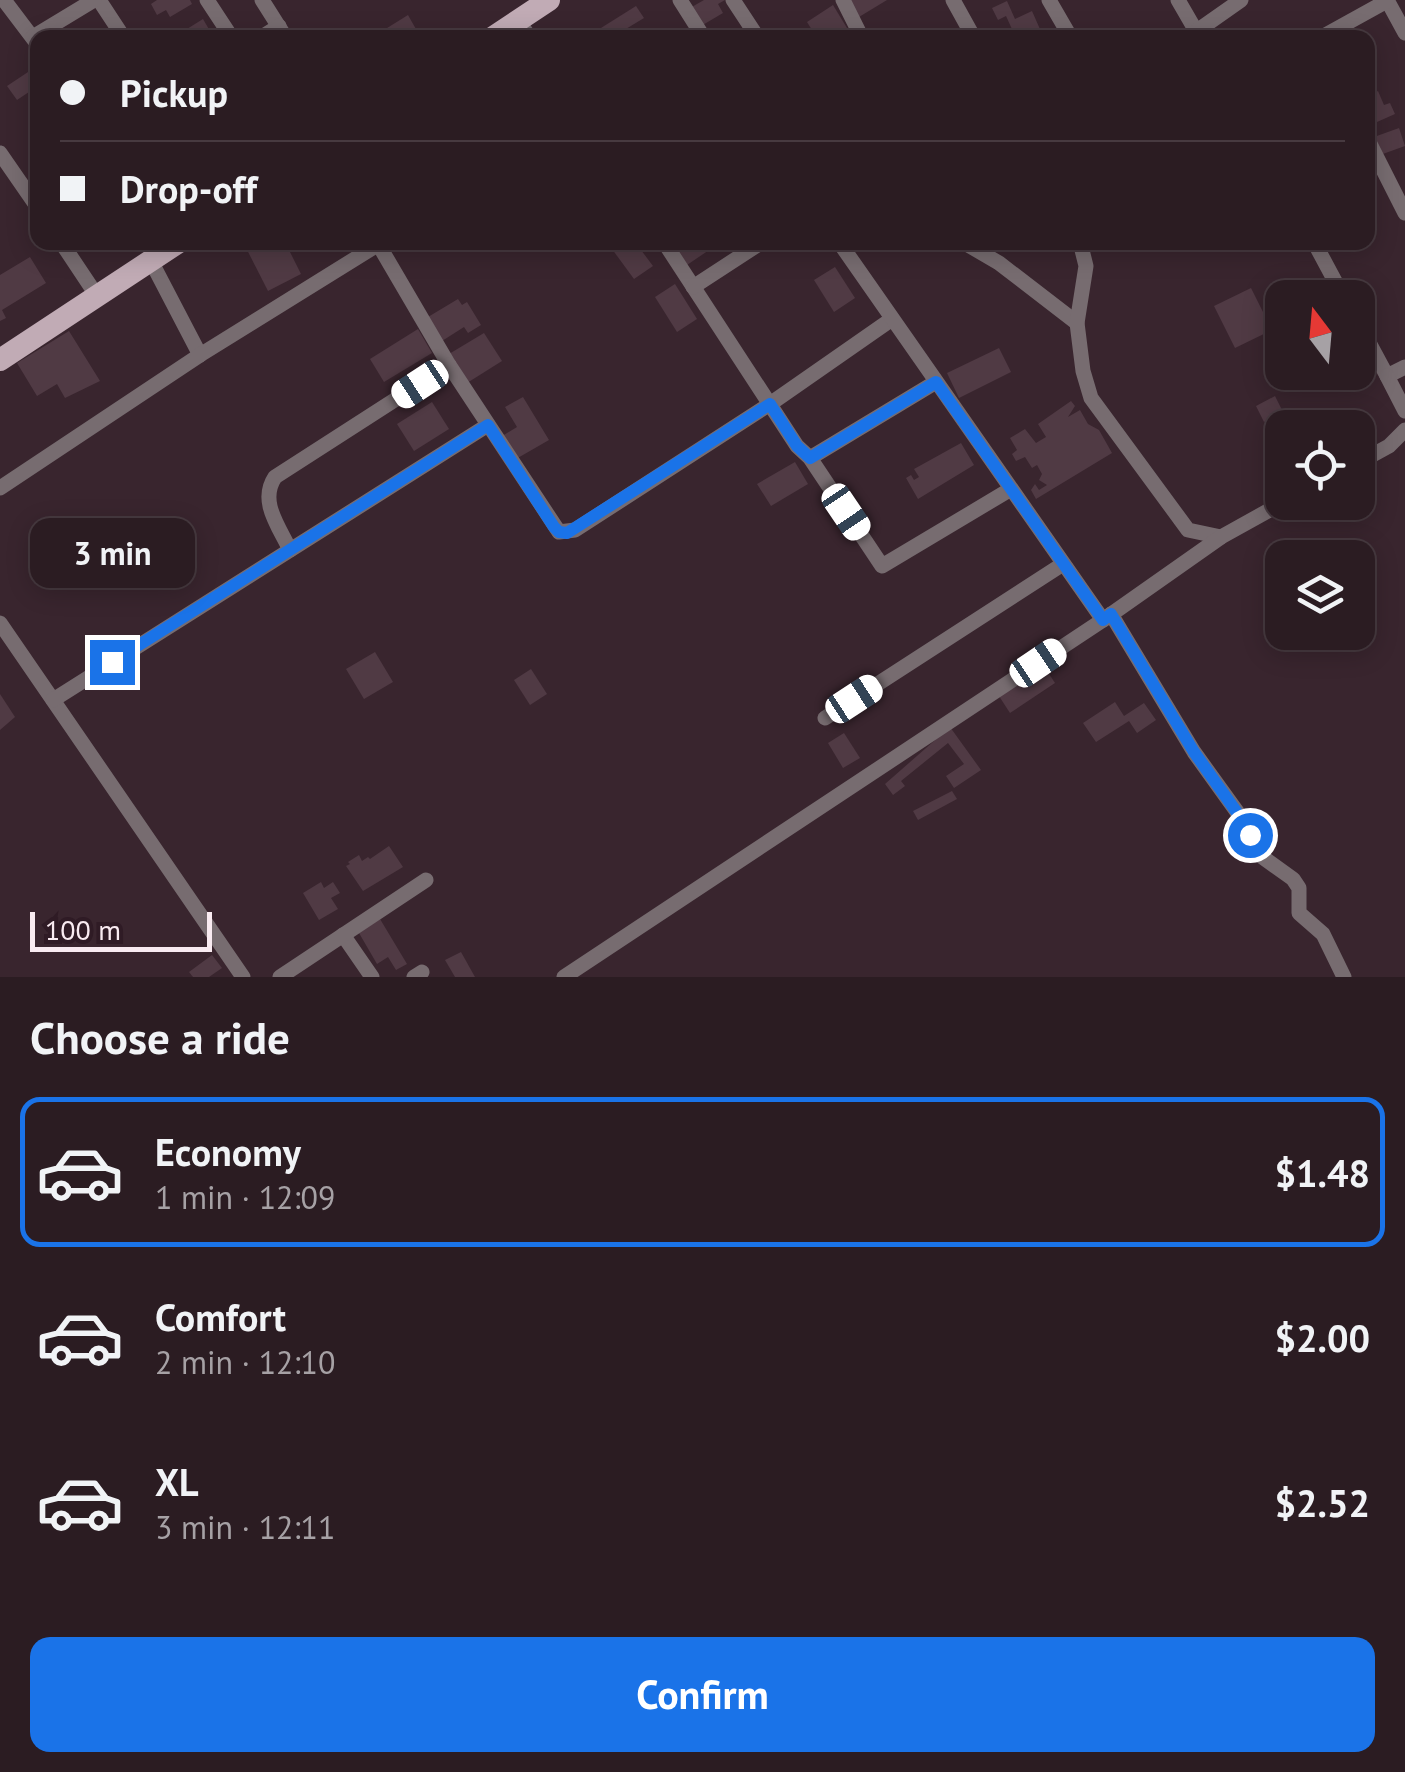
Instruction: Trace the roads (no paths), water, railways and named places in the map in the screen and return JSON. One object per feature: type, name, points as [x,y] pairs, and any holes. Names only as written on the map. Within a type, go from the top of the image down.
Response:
[{"type":"main road","points":[[524,29],[549,0]]},
{"type":"main road","points":[[0,360],[165,250]]},
{"type":"street","points":[[4,0],[30,34]]},
{"type":"street","points":[[51,30],[96,0],[118,30]]},
{"type":"street","points":[[207,0],[227,30]]},
{"type":"street","points":[[262,0],[281,30]]},
{"type":"street","points":[[680,0],[698,30]]},
{"type":"street","points":[[733,0],[753,30]]},
{"type":"street","points":[[843,0],[858,30]]},
{"type":"street","points":[[953,0],[970,30]]},
{"type":"street","points":[[1048,0],[1066,30]]},
{"type":"street","points":[[1178,0],[1193,30]]},
{"type":"street","points":[[1202,30],[1241,0]]},
{"type":"street","points":[[1334,30],[1387,1],[1405,32]]},
{"type":"street","points":[[0,152],[30,187]]},
{"type":"street","points":[[1375,154],[1405,213]]},
{"type":"street","points":[[66,250],[97,296]]},
{"type":"street","points":[[0,488],[200,355],[368,250]]},
{"type":"street","points":[[383,250],[449,365],[559,532],[567,533],[770,404],[892,319]]},
{"type":"street","points":[[669,250],[797,446],[810,458],[882,566],[1011,489]]},
{"type":"street","points":[[693,287],[750,250]]},
{"type":"street","points":[[844,250],[1064,564],[1107,617],[1204,769],[1248,828],[1258,854],[1293,879],[1299,888],[1298,913],[1322,934],[1344,977]]},
{"type":"street","points":[[977,250],[1077,323]]},
{"type":"street","points":[[1082,250],[1086,266],[1077,323],[1082,371],[1091,398],[1188,530],[1221,537]]},
{"type":"street","points":[[1318,250],[1334,280]]},
{"type":"street","points":[[151,261],[200,355]]},
{"type":"street","points":[[1375,354],[1405,411]]},
{"type":"street","points":[[290,550],[266,498],[275,476],[449,365]]},
{"type":"street","points":[[1387,376],[1405,367]]},
{"type":"street","points":[[810,458],[936,382]]},
{"type":"street","points":[[53,700],[488,425]]},
{"type":"street","points":[[1375,453],[1405,430]]},
{"type":"street","points":[[564,977],[1107,617],[1221,537],[1265,513]]},
{"type":"street","points":[[824,718],[1064,564]]},
{"type":"street","points":[[0,623],[243,977]]},
{"type":"street","points":[[280,977],[426,880]]},
{"type":"street","points":[[343,936],[372,977]]}]
